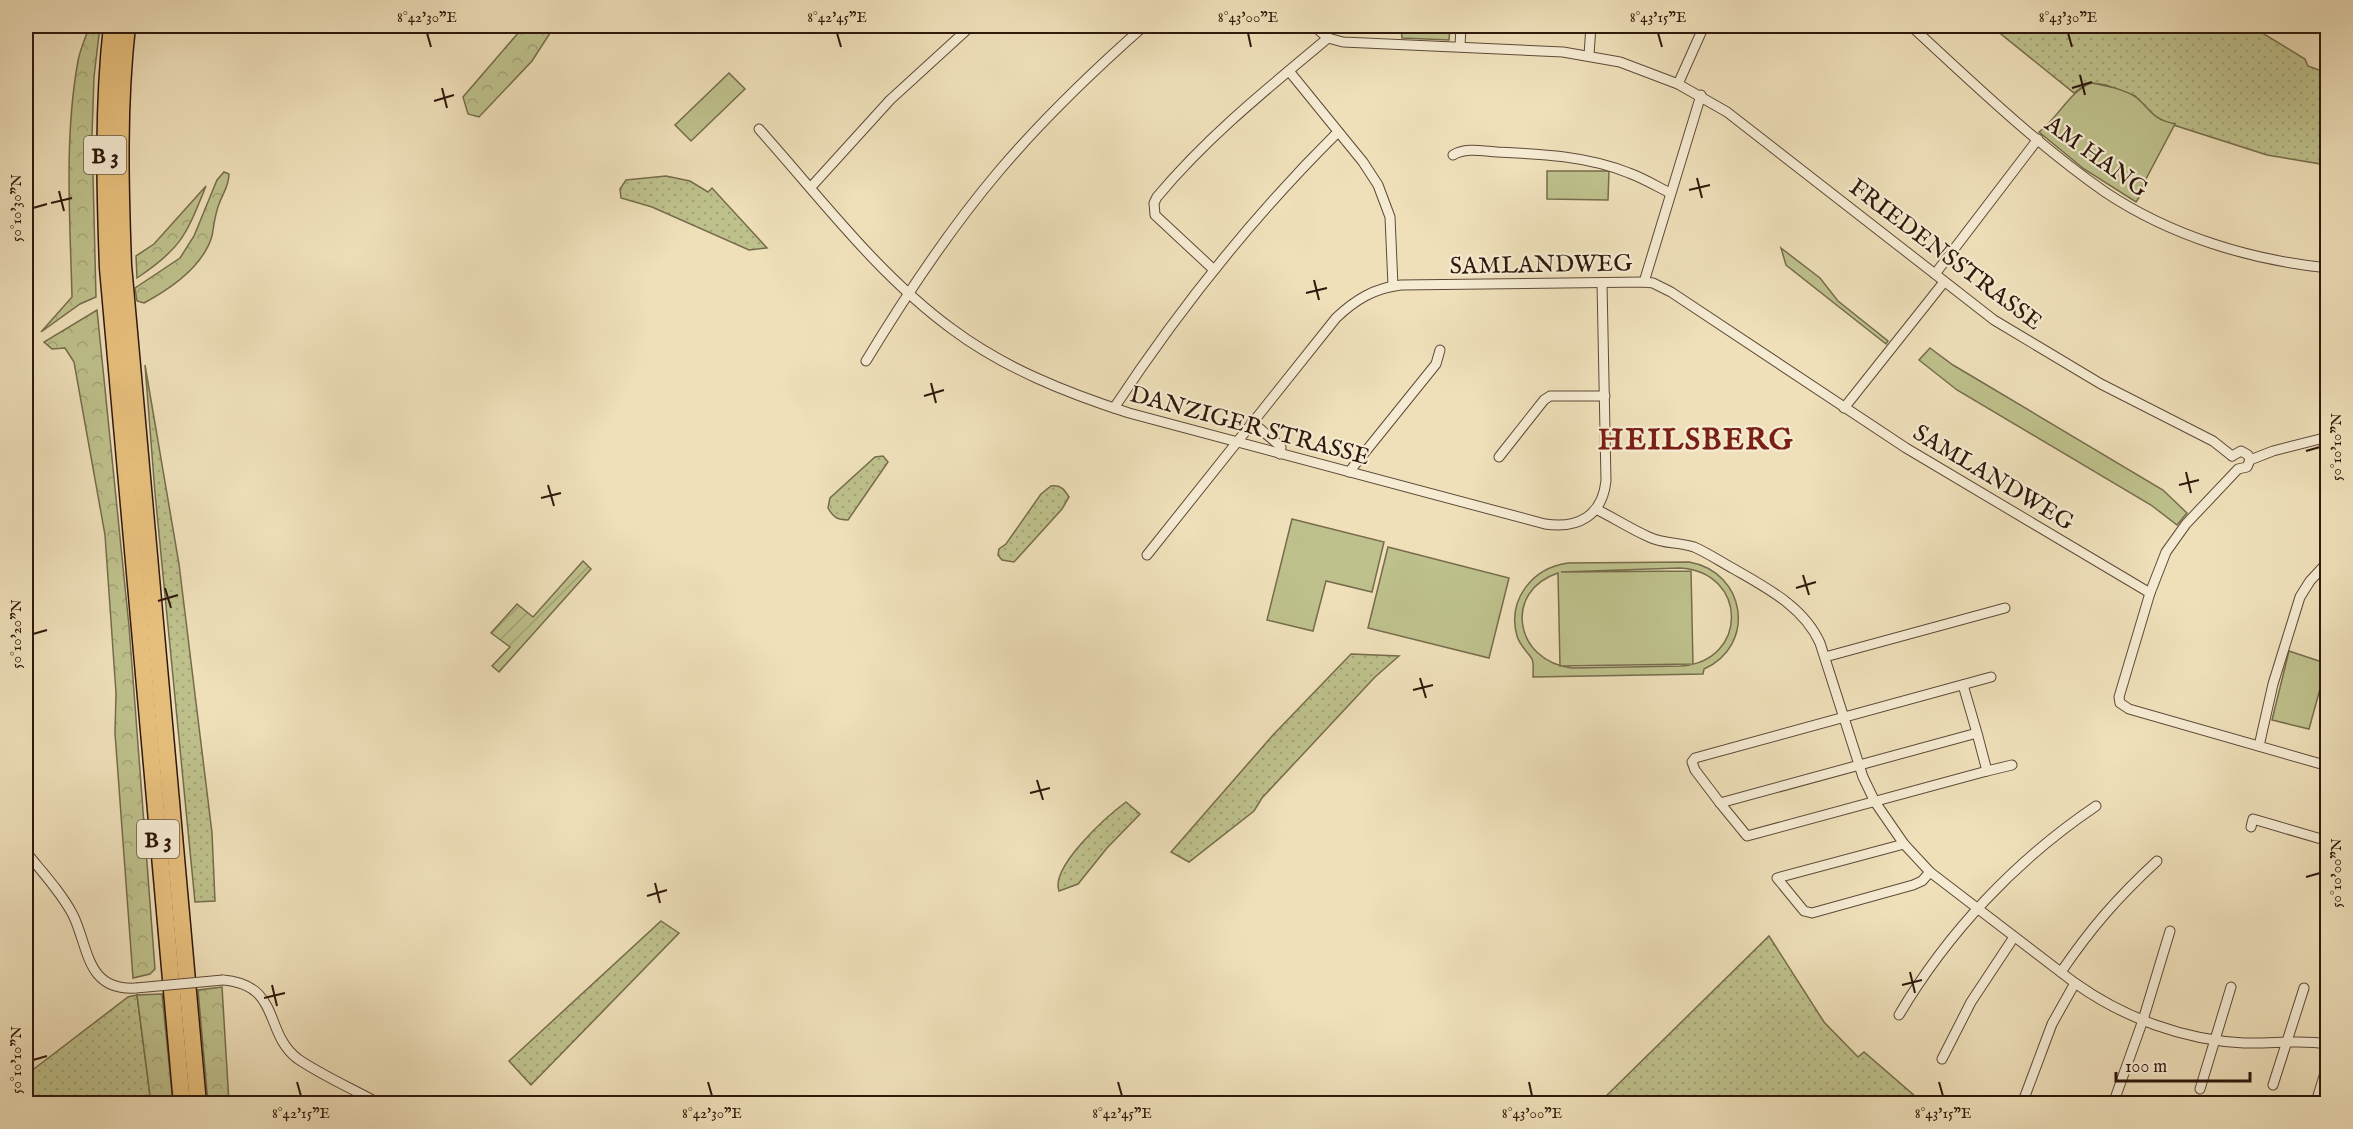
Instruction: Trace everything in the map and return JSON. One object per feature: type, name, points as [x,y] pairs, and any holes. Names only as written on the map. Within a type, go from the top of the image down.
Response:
[{"type":"highway","name":"B 3","points":[[112,26],[105,152],[198,1104]]},
{"type":"highway","name":"B 3","points":[[127,26],[122,90],[118,288],[182,1104]]},
{"type":"street","points":[[810,187],[904,86],[971,26]]},
{"type":"street","points":[[866,361],[908,293],[982,191],[1072,93],[1144,26]]},
{"type":"street","points":[[1213,269],[1159,220],[1155,215],[1154,203],[1167,185],[1201,148],[1328,38],[1314,26]]},
{"type":"street","points":[[1460,46],[1461,26]]},
{"type":"street","points":[[1589,55],[1591,26]]},
{"type":"street","points":[[1678,84],[1704,26]]},
{"type":"street","name":"AM HANG","points":[[1911,26],[2038,139],[2106,192],[2131,207],[2182,232],[2253,255],[2328,268]]},
{"type":"street","name":"FRIEDENSSTRASSE","points":[[1328,38],[1343,42],[1530,49],[1589,55],[1630,65],[1678,84],[1701,95],[1727,112],[1994,320],[2135,402],[2213,441],[2232,456]]},
{"type":"street","points":[[1289,71],[1371,173],[1388,210],[1392,234],[1393,286]]},
{"type":"street","points":[[1644,282],[1701,95]]},
{"type":"street","name":"DANZIGER STRASSE","points":[[759,129],[874,259],[908,293],[953,330],[994,356],[1062,389],[1114,408],[1545,524],[1561,526],[1576,523],[1596,509]]},
{"type":"street","points":[[1114,408],[1157,344],[1213,269],[1296,173],[1338,132]]},
{"type":"street","points":[[1935,274],[2038,139]]},
{"type":"street","points":[[1452,155],[1460,150],[1546,154],[1587,160],[1628,172],[1670,193]]},
{"type":"street","name":"SAMLANDWEG","points":[[1147,555],[1344,310],[1368,293],[1393,286],[1644,282],[1653,283],[1671,292],[1908,450],[2150,593]]},
{"type":"street","points":[[1844,408],[1944,282]]},
{"type":"street","points":[[1602,283],[1606,481],[1604,494],[1596,509],[1658,541],[1694,548],[1754,581],[1800,614],[1816,634],[1857,764],[1875,802],[1904,844],[1930,872],[2075,983],[2098,998],[2144,1020],[2184,1034],[2214,1040],[2245,1043],[2315,1042],[2328,1044]]},
{"type":"street","points":[[1349,472],[1436,364],[1440,350]]},
{"type":"street","points":[[1499,457],[1544,400],[1550,396],[1605,396]]},
{"type":"street","points":[[1252,422],[1281,447],[1280,454]]},
{"type":"street","points":[[2328,437],[2273,451],[2250,460],[2247,467],[2238,469],[2173,541],[2150,593],[2119,697],[2120,703],[2128,709],[2328,766]]},
{"type":"street","points":[[2238,469],[2233,466],[2232,456],[2241,451],[2248,455],[2250,460]]},
{"type":"street","points":[[2259,746],[2273,684],[2300,597],[2323,567]]},
{"type":"street","points":[[1825,657],[2004,608]]},
{"type":"street","points":[[1991,677],[1695,758],[1692,765],[1747,836],[2012,765]]},
{"type":"street","points":[[1964,685],[1987,771]]},
{"type":"street","points":[[1720,803],[1977,733]]},
{"type":"street","points":[[1899,1015],[1935,960],[1978,909],[2040,847],[2096,806]]},
{"type":"street","points":[[2251,827],[2253,819],[2328,841]]},
{"type":"street","points":[[1904,844],[1778,878],[1804,911],[1812,913],[1913,885],[1922,881],[1930,872]]},
{"type":"street","points":[[26,852],[73,915],[86,956],[95,970],[113,985],[119,988],[136,988],[223,980],[238,981],[258,994],[272,1014],[284,1045],[298,1059],[380,1104]]},
{"type":"street","points":[[2061,972],[2109,906],[2157,861]]},
{"type":"street","points":[[2113,1104],[2144,1020],[2170,931]]},
{"type":"street","points":[[1942,1059],[1971,1002],[2014,937]]},
{"type":"street","points":[[2022,1104],[2052,1024],[2075,983]]},
{"type":"street","points":[[2200,1089],[2231,987]]},
{"type":"street","points":[[2273,1086],[2304,988]]},
{"type":"street","points":[[2317,1104],[2328,1068]]},
{"type":"green space","points":[[89,26],[100,26],[94,77],[92,135],[96,297],[80,304],[41,332],[72,297],[69,149],[78,61]]},
{"type":"green space","points":[[532,26],[554,27],[532,61],[479,117],[468,114],[463,97],[519,32]]},
{"type":"green space","points":[[1401,26],[1450,26],[1449,40],[1402,38]]},
{"type":"green space","points":[[1991,26],[2251,26],[2305,59],[2308,66],[2327,73],[2327,165],[2267,155],[2158,120],[2135,96],[2106,85],[2092,83],[2074,93]]},
{"type":"green space","points":[[729,73],[745,89],[691,141],[675,125]]},
{"type":"green space","points":[[2092,83],[2127,92],[2157,117],[2175,124],[2136,202],[2084,169],[2039,132],[2071,97],[2084,86]]},
{"type":"green space","points":[[1547,171],[1609,171],[1608,200],[1547,199]]},
{"type":"green space","points":[[224,172],[229,174],[228,182],[218,208],[212,236],[201,258],[184,276],[164,291],[144,303],[137,301],[135,288],[180,258],[194,236],[217,180]]},
{"type":"green space","points":[[666,176],[690,181],[708,192],[712,188],[767,248],[749,250],[652,207],[621,198],[620,189],[626,180]]},
{"type":"green space","points":[[206,186],[181,239],[164,258],[137,278],[136,256],[154,244]]},
{"type":"green space","points":[[1781,248],[1820,278],[1838,301],[1888,341],[1886,344],[1786,265]]},
{"type":"green space","points":[[97,310],[129,626],[155,969],[150,974],[133,978],[115,733],[116,693],[105,535],[74,362],[65,348],[52,349],[44,342]]},
{"type":"green space","points":[[1930,348],[1953,365],[2163,490],[2187,513],[2177,525],[2151,505],[1957,390],[1919,360]]},
{"type":"green space","points":[[145,365],[179,564],[212,833],[215,901],[195,902],[155,493]]},
{"type":"green space","points":[[883,456],[888,462],[848,520],[834,516],[828,508],[830,498],[875,457]]},
{"type":"green space","points":[[1051,486],[1062,488],[1069,497],[1062,509],[1014,562],[1002,560],[998,555],[999,549],[1006,544],[1041,494]]},
{"type":"green space","points":[[1292,519],[1384,542],[1372,592],[1326,581],[1313,631],[1267,620]]},
{"type":"green space","points":[[1388,547],[1509,578],[1489,658],[1368,628]]},
{"type":"green space","points":[[583,561],[591,569],[499,672],[492,666],[510,647],[491,633],[517,604],[533,617]]},
{"type":"green space","points":[[1689,562],[1708,568],[1723,580],[1733,594],[1738,610],[1738,627],[1732,644],[1721,658],[1704,669],[1703,674],[1533,677],[1532,659],[1517,636],[1515,623],[1519,598],[1533,579],[1543,571],[1568,563]],"holes":[[[1680,568],[1702,573],[1718,584],[1728,599],[1732,617],[1728,634],[1719,649],[1703,661],[1693,663],[1691,571],[1561,572]],[[1558,573],[1560,665],[1552,663],[1538,653],[1528,640],[1523,625],[1523,609],[1529,594],[1540,582]],[[1689,664],[1572,668],[1564,666]]]},
{"type":"green space","points":[[2289,651],[2325,663],[2309,729],[2272,720]]},
{"type":"green space","points":[[1351,654],[1399,656],[1375,677],[1262,798],[1254,811],[1189,862],[1171,852],[1273,735]]},
{"type":"green space","points":[[1126,802],[1140,814],[1107,848],[1078,884],[1059,891],[1063,869],[1071,856],[1106,818]]},
{"type":"green space","points":[[661,921],[679,933],[531,1085],[509,1061]]},
{"type":"green space","points":[[1769,936],[1824,1022],[1858,1057],[1864,1052],[1923,1103],[1599,1103]]},
{"type":"green space","points":[[222,987],[229,1103],[208,1103],[198,990]]},
{"type":"green space","points":[[162,994],[173,1103],[151,1103],[137,995]]},
{"type":"green space","points":[[137,995],[151,1103],[26,1103],[26,1075],[128,997]]},
{"type":"district","name":"HEILSBERG","points":[[1696,439]]}]
